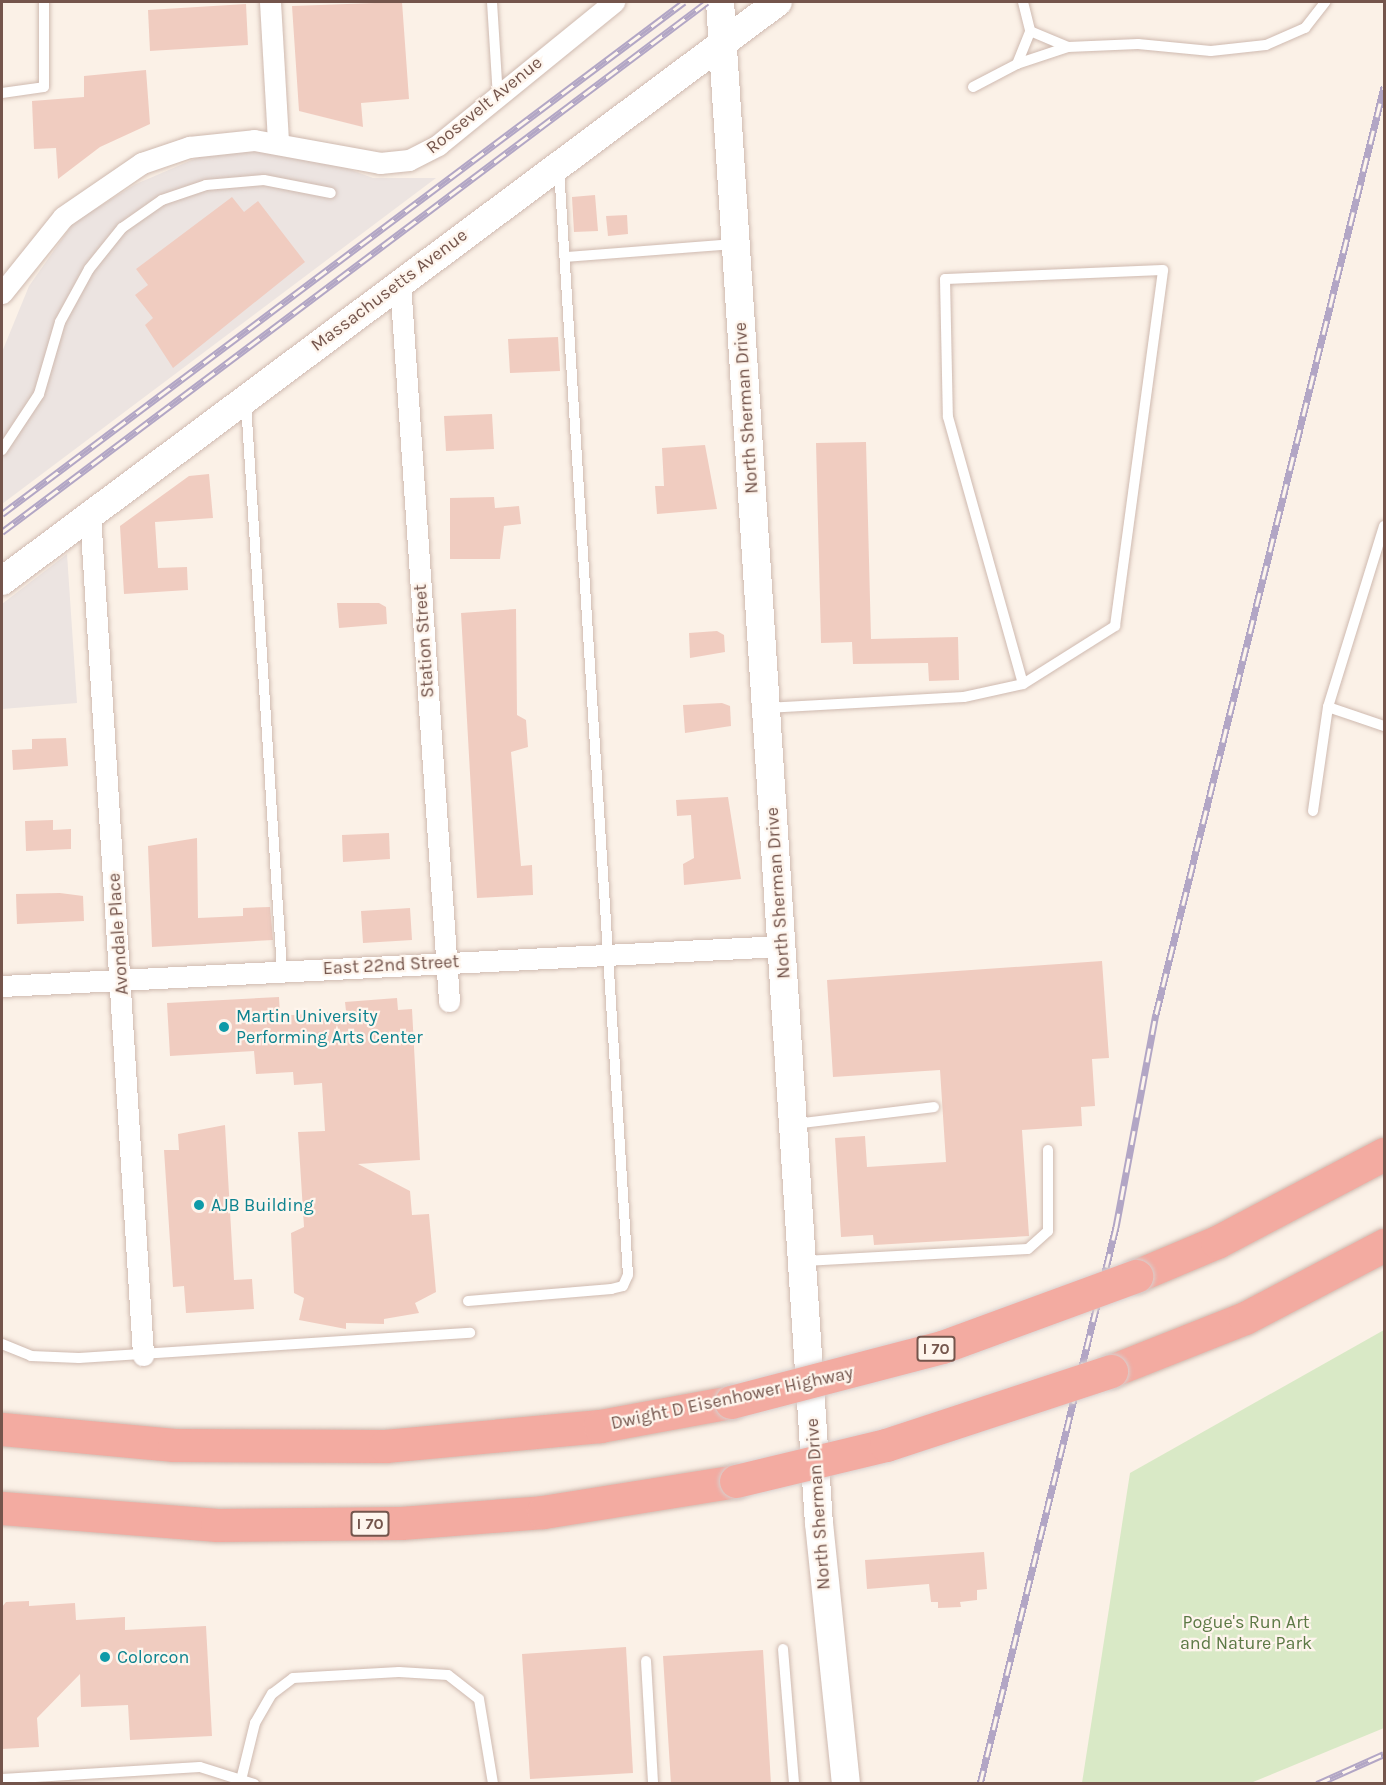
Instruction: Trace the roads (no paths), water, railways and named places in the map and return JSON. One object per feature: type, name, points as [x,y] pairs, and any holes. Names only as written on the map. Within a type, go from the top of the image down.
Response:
[{"type":"highway","name":"Dwight D Eisenhower Highway","points":[[2,1430],[174,1445],[385,1446],[600,1426],[731,1402],[942,1347],[1136,1276],[1217,1242],[1384,1154]]},
{"type":"highway","name":"I 70","points":[[2,1508],[217,1525],[401,1523],[543,1512],[736,1481],[886,1445],[1112,1371],[1245,1318],[1384,1245]]},
{"type":"main road","name":"North Sherman Drive","points":[[720,2],[781,946],[804,1261],[819,1522],[846,1784]]},
{"type":"main road","name":"Massachusetts Avenue","points":[[2,581],[245,397],[778,2]]},
{"type":"street","points":[[270,2],[278,141]]},
{"type":"street","name":"Roosevelt Avenue","points":[[3,285],[63,217],[142,163],[211,142],[278,141],[367,162],[402,162],[438,145],[614,2]]},
{"type":"street","name":"Station Street","points":[[400,282],[449,1001]]},
{"type":"street","name":"Avondale Place","points":[[90,514],[144,1354]]},
{"type":"street","name":"East 22nd Street","points":[[2,986],[781,946]]},
{"type":"lane","points":[[2,93],[44,87],[44,2]]},
{"type":"lane","points":[[492,2],[498,98]]},
{"type":"lane","points":[[1017,64],[1030,31],[1023,2]]},
{"type":"lane","points":[[973,87],[1017,64],[1068,46],[1138,44],[1211,51],[1266,45],[1305,28],[1325,2]]},
{"type":"lane","points":[[1030,31],[1068,46]]},
{"type":"lane","points":[[468,1301],[611,1289],[623,1286],[628,1275],[559,164]]},
{"type":"lane","points":[[2,450],[39,394],[60,322],[89,269],[122,228],[162,200],[206,185],[264,180],[331,193]]},
{"type":"lane","points":[[566,256],[736,244]]},
{"type":"lane","points":[[766,708],[964,697],[1023,684],[1115,626],[1163,270],[945,279],[948,417],[1023,684]]},
{"type":"lane","points":[[245,397],[282,971]]},
{"type":"lane","points":[[1313,811],[1328,707],[1384,526]]},
{"type":"lane","points":[[1328,707],[1384,726]]},
{"type":"lane","points":[[794,1124],[934,1107]]},
{"type":"lane","points":[[804,1261],[1028,1249],[1048,1231],[1048,1150]]},
{"type":"lane","points":[[2,1344],[31,1356],[144,1354],[470,1334]]},
{"type":"lane","points":[[783,1649],[794,1784]]},
{"type":"lane","points":[[646,1661],[653,1784]]},
{"type":"lane","points":[[241,1780],[255,1723],[272,1694],[293,1678],[399,1672],[448,1676],[479,1699],[493,1784]]},
{"type":"lane","points":[[2,1779],[200,1767],[254,1784]]},
{"type":"railway","points":[[2,514],[684,2]]},
{"type":"railway","points":[[2,532],[707,2]]},
{"type":"railway","points":[[980,1784],[1116,1227],[1156,1014],[1384,87]]},
{"type":"railway","points":[[1317,1784],[1384,1754]]},
{"type":"place","name":"Martin University Performing Arts Center","points":[[224,1027]]},
{"type":"place","name":"AJB Building","points":[[199,1205]]},
{"type":"place","name":"Colorcon","points":[[105,1657]]},
{"type":"park label","name":"Pogue's Run Art and Nature Park","points":[[1246,1633]]}]
